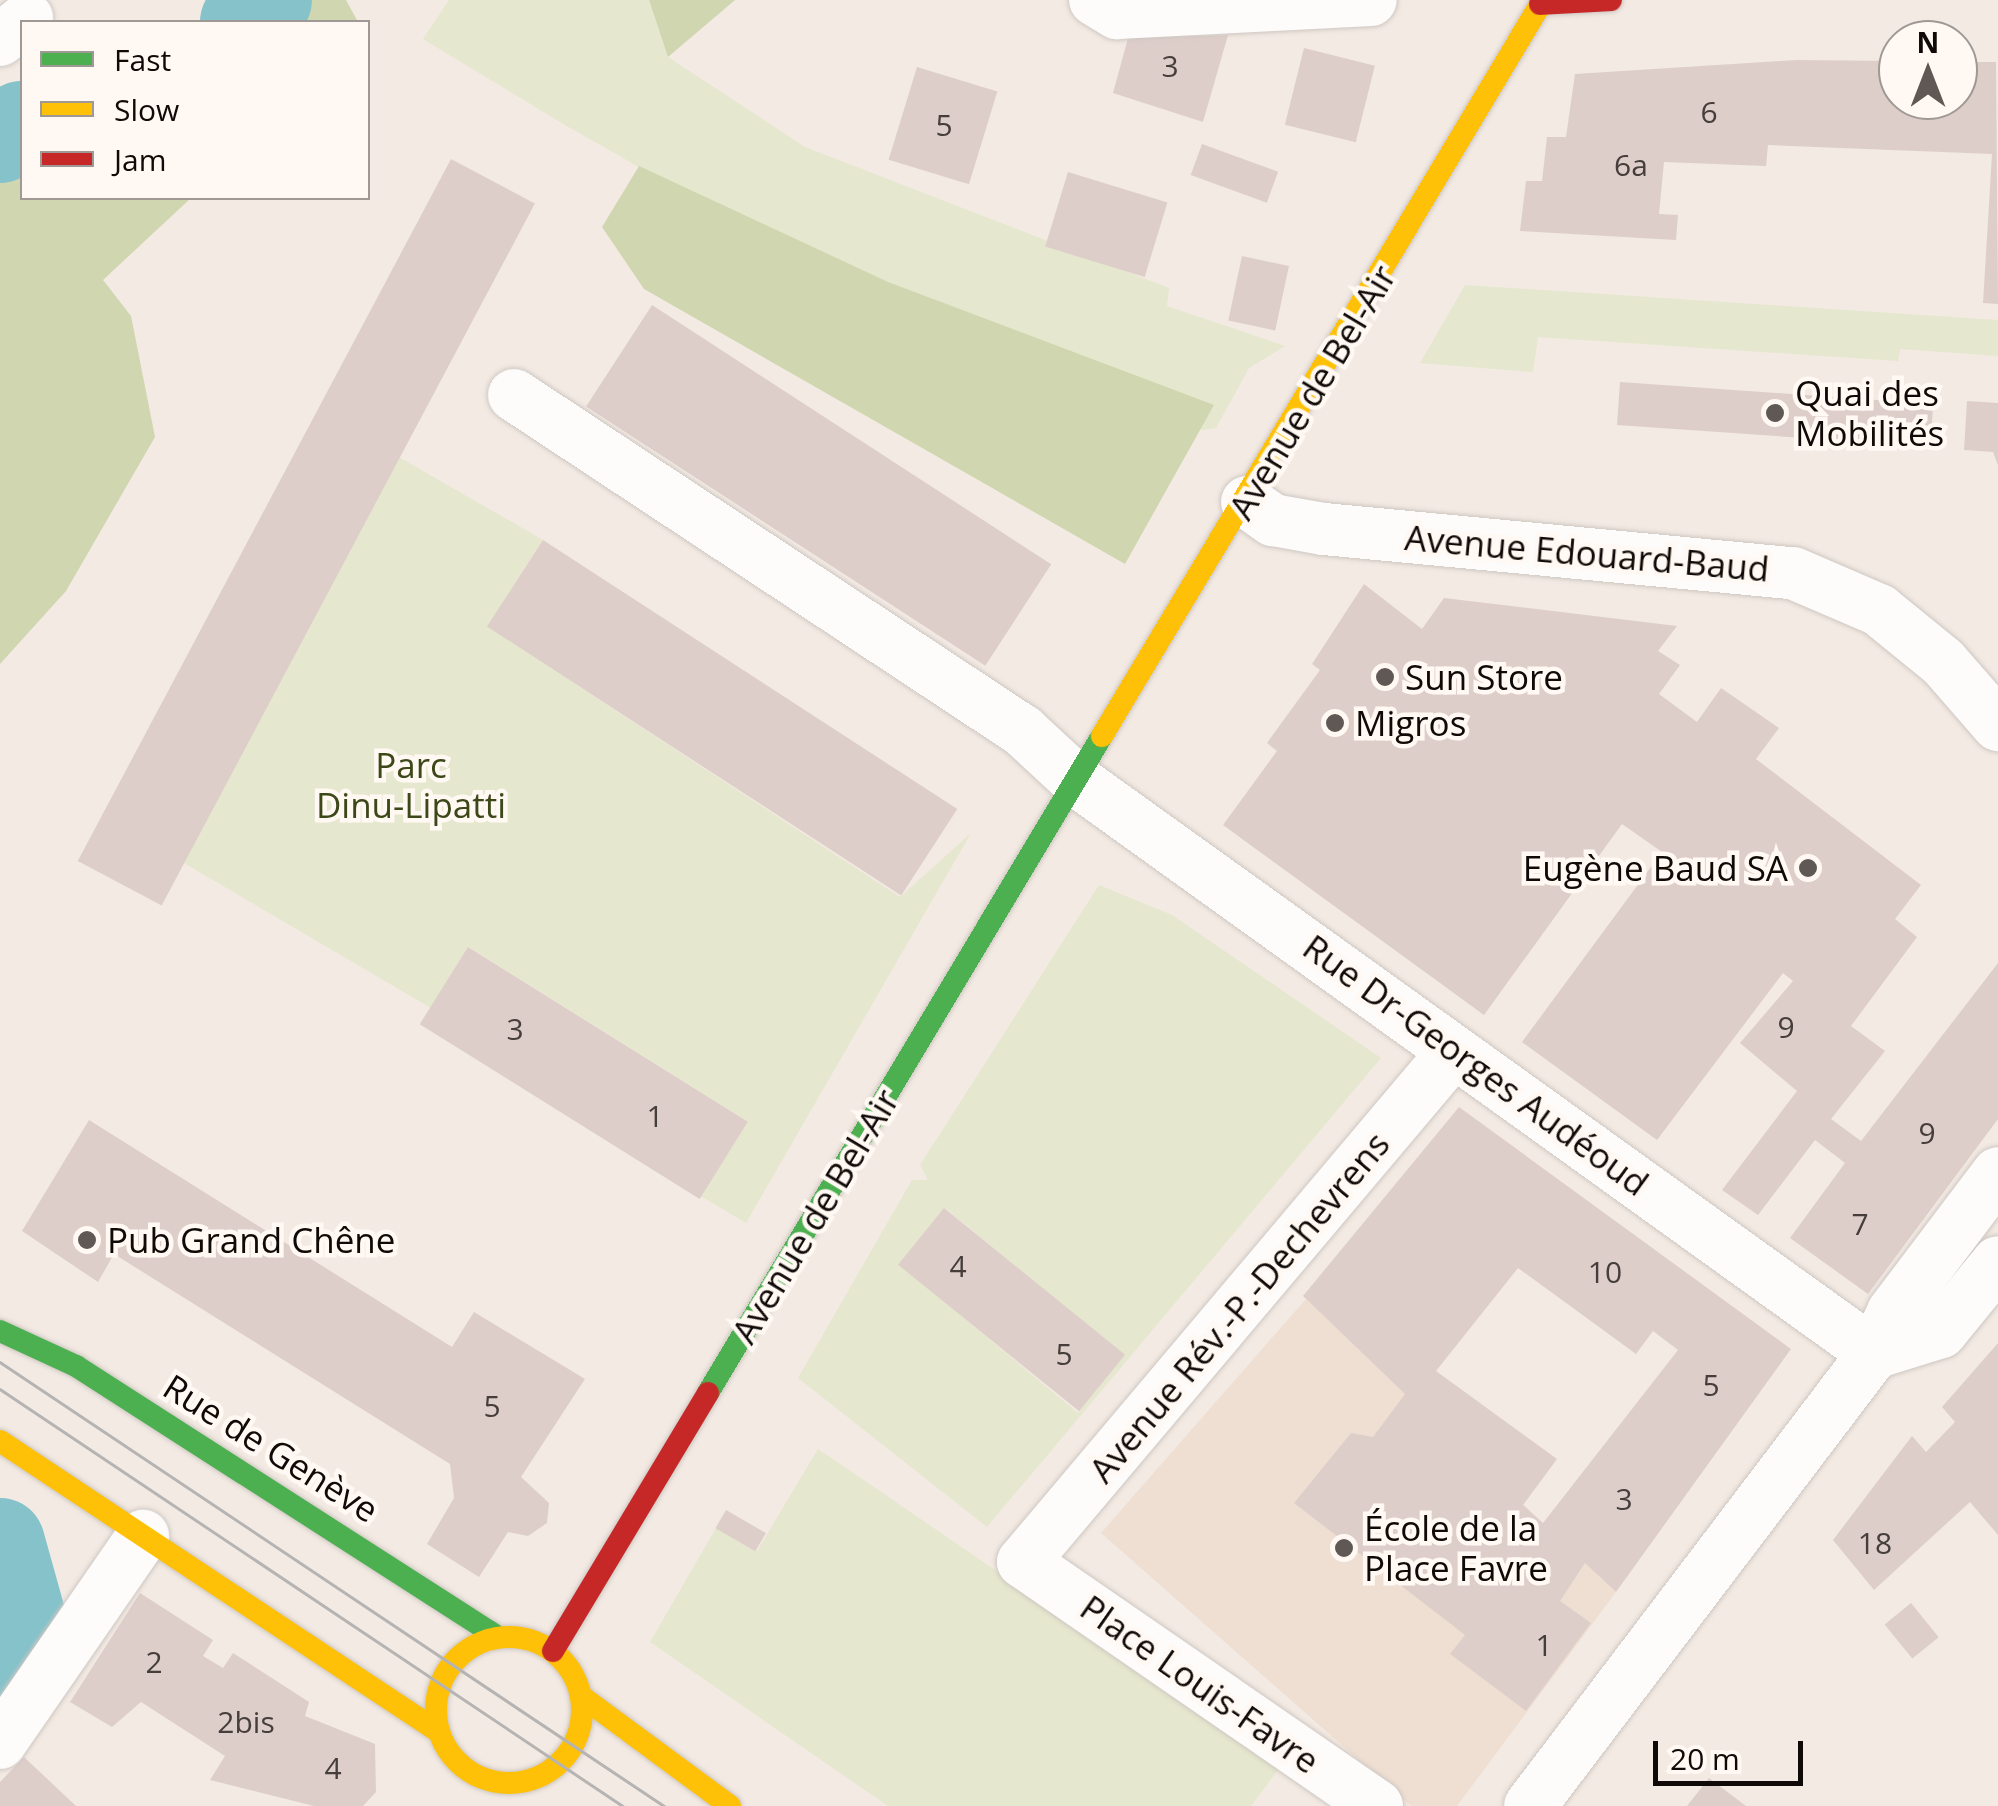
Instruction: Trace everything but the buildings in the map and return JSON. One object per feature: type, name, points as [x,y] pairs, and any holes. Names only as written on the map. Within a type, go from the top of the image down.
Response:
[{"type":"street","points":[[1095,0],[1117,14],[1372,0]]},
{"type":"street","points":[[1534,1],[1611,0]]},
{"type":"street","name":"Avenue de Bel-Air","points":[[552,1651],[1247,502],[1534,1]]},
{"type":"street","points":[[514,396],[1023,731],[1076,780]]},
{"type":"street","name":"Avenue Edouard-Baud","points":[[1247,502],[1273,520],[1324,529],[1793,573],[1879,610],[1943,662],[1998,724]]},
{"type":"street","name":"Rue Dr-Georges Audéoud","points":[[1076,780],[1874,1353]]},
{"type":"street","name":"Avenue Rév.-P.-Dechevrens","points":[[1023,1562],[1454,1052]]},
{"type":"street","points":[[1530,1806],[1874,1353],[1893,1312],[1998,1172]]},
{"type":"street","points":[[1874,1353],[1941,1332],[1998,1262]]},
{"type":"street","name":"Rue de Genève","points":[[0,1331],[76,1366],[498,1636],[552,1651]]},
{"type":"street","points":[[0,1441],[439,1732],[480,1777],[522,1782],[545,1798]]},
{"type":"street","points":[[0,1743],[143,1536]]},
{"type":"street","name":"Place Louis-Favre","points":[[1023,1562],[1376,1806]]},
{"type":"street","points":[[439,1732],[445,1673],[498,1636]]},
{"type":"street","points":[[552,1651],[581,1696],[730,1806]]},
{"type":"street","points":[[522,1782],[566,1754],[581,1696]]},
{"type":"shaded area","name":"École de la Place Favre","points":[[1306,1299],[1616,1592],[1457,1806],[1411,1806],[1101,1533]]},
{"type":"green space","points":[[272,0],[346,0],[357,20],[237,20]]},
{"type":"green space","points":[[449,0],[649,0],[668,57],[805,147],[1169,288],[1167,306],[1285,346],[1249,368],[1216,428],[1202,430],[781,248],[565,125],[423,39]]},
{"type":"green space","points":[[649,0],[735,0],[668,57]]},
{"type":"green space","points":[[20,113],[20,200],[189,200],[103,280],[131,316],[155,437],[66,591],[0,664],[0,126]]},
{"type":"green space","points":[[639,166],[888,282],[1214,405],[1125,564],[644,289],[602,227]]},
{"type":"green space","points":[[1465,285],[1998,320],[1998,356],[1900,349],[1898,361],[1538,337],[1533,372],[1420,363]]},
{"type":"green space","name":"Parc Dinu-Lipatti","points":[[397,456],[543,540],[487,626],[900,897],[971,833],[746,1223],[699,1195],[747,1121],[469,947],[431,1008],[177,859]]},
{"type":"green space","points":[[1099,885],[1172,915],[1381,1058],[987,1527],[798,1378],[912,1180],[928,1180],[920,1165]],"holes":[[[945,1208],[1124,1355],[1078,1413],[899,1264]]]},
{"type":"green space","points":[[818,1449],[1281,1766],[1251,1806],[888,1806],[650,1642],[716,1528],[757,1551]]},
{"type":"waterway","points":[[247,20],[267,0]]},
{"type":"waterway","points":[[0,138],[20,127]]},
{"type":"waterway","points":[[0,1543],[22,1622],[21,1653],[0,1705]]},
{"type":"tram line","points":[[0,1362],[664,1806]]},
{"type":"tram line","points":[[0,1389],[623,1806]]},
{"type":"traffic: fast","points":[[708,1393],[1102,736]]},
{"type":"traffic: fast","points":[[0,1331],[76,1366],[498,1637]]},
{"type":"traffic: slow","points":[[1102,736],[1543,0]]},
{"type":"traffic: slow","points":[[0,1441],[439,1732]]},
{"type":"traffic: slow","points":[[509,1637],[537,1643],[561,1658],[576,1682],[582,1710],[576,1738],[561,1762],[537,1777],[509,1783],[481,1777],[457,1762],[442,1738],[436,1710],[442,1682],[457,1658],[481,1643],[509,1637]]},
{"type":"traffic: slow","points":[[581,1696],[730,1806]]},
{"type":"traffic: jam","points":[[1540,4],[1611,0]]},
{"type":"traffic: jam","points":[[553,1651],[708,1393]]},
{"type":"place","name":"Quai des Mobilités","points":[[1775,413]]},
{"type":"place","name":"Sun Store","points":[[1385,677]]},
{"type":"place","name":"Migros","points":[[1335,723]]},
{"type":"place","name":"Eugène Baud SA","points":[[1808,868]]},
{"type":"place","name":"Pub Grand Chêne","points":[[87,1240]]},
{"type":"place","name":"École de la Place Favre","points":[[1344,1548]]}]
